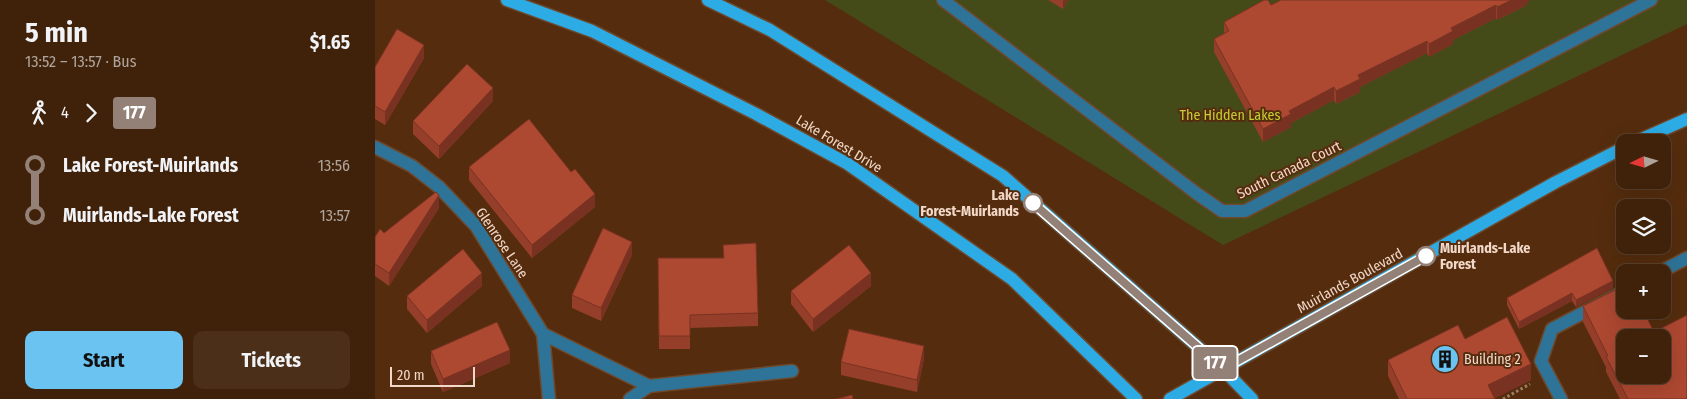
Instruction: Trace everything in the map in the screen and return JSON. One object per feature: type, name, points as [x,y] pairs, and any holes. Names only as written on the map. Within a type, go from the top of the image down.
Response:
[{"type":"main road","name":"Lake Forest Drive","points":[[507,0],[592,30],[849,164],[1012,280],[1136,399]]},
{"type":"main road","points":[[708,0],[770,30],[1003,176],[1223,369],[1253,399]]},
{"type":"main road","points":[[1653,134],[1687,119]]},
{"type":"main road","name":"Muirlands Boulevard","points":[[1170,399],[1556,182],[1616,152]]},
{"type":"street","name":"South Canada Court","points":[[943,0],[1196,193],[1222,210],[1245,211],[1651,0]]},
{"type":"street","name":"Glenrose Lane","points":[[375,148],[412,166],[439,187],[476,226],[543,334],[549,399]]},
{"type":"street","points":[[1671,266],[1687,258]]},
{"type":"street","points":[[1561,399],[1541,361],[1552,330],[1616,296]]},
{"type":"street","points":[[543,334],[649,386]]},
{"type":"street","points":[[630,399],[649,386],[791,371]]},
{"type":"path","points":[[1503,399],[1548,375]]},
{"type":"green space","name":"The Hidden Lakes","points":[[825,0],[1687,0],[1687,24],[1223,245]]},
{"type":"building","points":[[1264,0],[1268,0],[1271,5],[1281,0],[1512,0],[1497,7],[1496,5],[1451,28],[1453,31],[1429,44],[1427,41],[1358,75],[1360,79],[1336,91],[1334,87],[1289,111],[1291,114],[1263,129],[1214,39],[1229,31],[1224,22]]},
{"type":"building","points":[[397,29],[424,45],[385,112],[375,106],[375,67]]},
{"type":"building","points":[[467,64],[493,88],[439,146],[413,121]]},
{"type":"building","points":[[529,119],[571,172],[575,169],[595,194],[532,245],[469,167]]},
{"type":"building","points":[[436,192],[439,195],[389,273],[375,264],[375,237],[380,229],[384,233]]},
{"type":"building","points":[[603,228],[632,242],[601,308],[572,295]]},
{"type":"building","points":[[756,243],[758,313],[690,315],[690,336],[659,336],[658,258],[724,258],[723,245]]},
{"type":"building","points":[[849,245],[871,273],[813,319],[791,291]]},
{"type":"building","points":[[1597,248],[1613,281],[1576,300],[1572,293],[1519,322],[1507,298]]},
{"type":"building","points":[[463,249],[482,273],[427,320],[407,296]]},
{"type":"building","points":[[1616,290],[1616,319],[1648,319],[1652,329],[1616,329],[1616,376],[1606,357],[1608,356],[1583,306]]},
{"type":"building","points":[[1687,315],[1687,399],[1628,399],[1620,384],[1671,384],[1671,329],[1660,329]]},
{"type":"building","points":[[1507,317],[1531,364],[1488,385],[1495,399],[1407,399],[1388,360],[1458,325],[1465,339]]},
{"type":"building","points":[[497,322],[510,350],[443,379],[431,351]]},
{"type":"building","points":[[849,329],[924,346],[917,380],[841,362]]},
{"type":"building","points":[[852,395],[853,399],[836,399]]},
{"type":"bus line","name":"177","points":[[1033,203],[1223,369],[1426,256]]},
{"type":"place","name":"Lake Forest-Muirlands","points":[[1033,203]]},
{"type":"place","name":"Muirlands-Lake Forest","points":[[1426,256]]},
{"type":"place","name":"Building 2","points":[[1445,359]]}]
